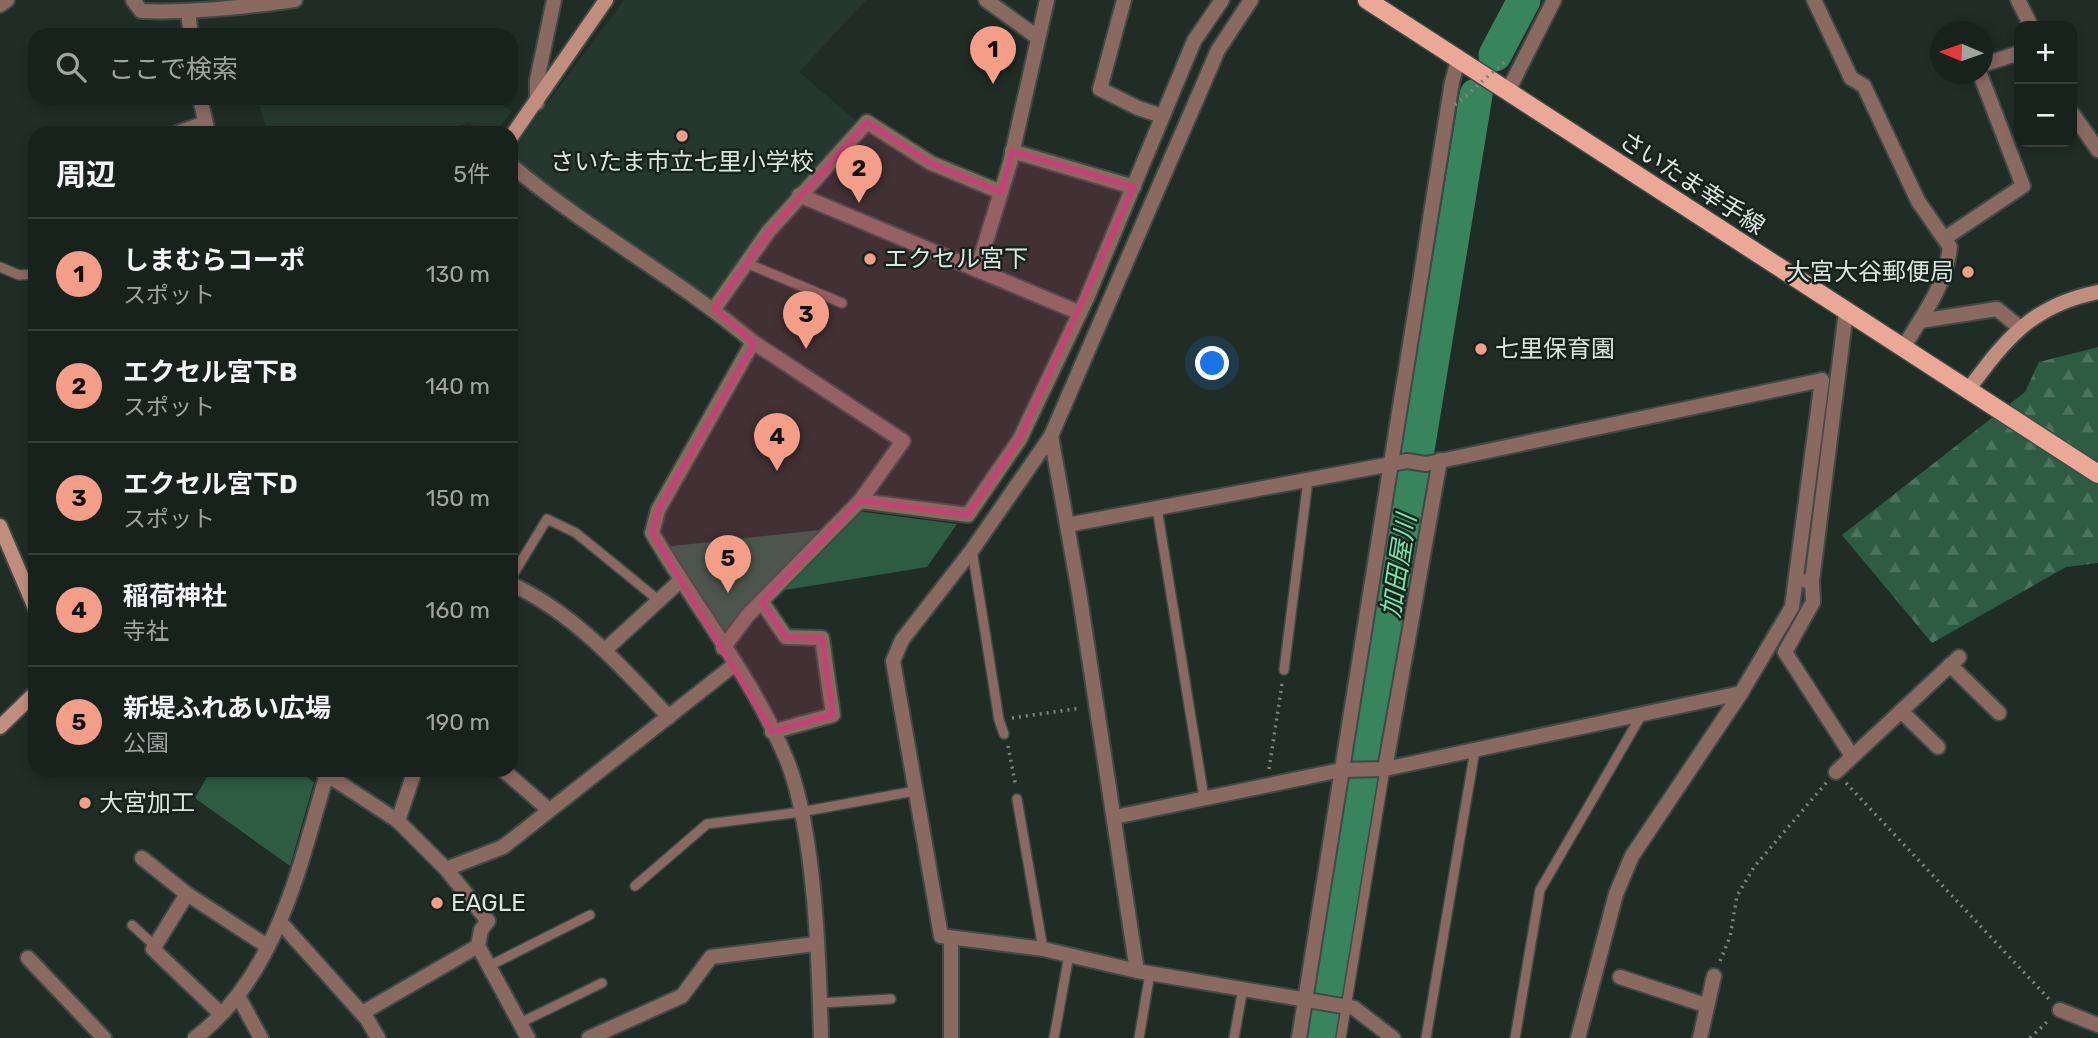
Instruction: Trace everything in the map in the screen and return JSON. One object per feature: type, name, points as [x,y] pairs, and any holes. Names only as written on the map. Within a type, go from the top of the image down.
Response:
[{"type":"main road","name":"さいたま幸手線","points":[[1367,0],[2098,474]]},
{"type":"street","points":[[0,5],[7,0]]},
{"type":"street","points":[[133,0],[141,11],[188,12],[219,5],[295,0]]},
{"type":"street","points":[[537,103],[537,80],[554,0]]},
{"type":"street","points":[[518,128],[606,0]]},
{"type":"street","points":[[986,0],[1037,37]]},
{"type":"street","points":[[977,270],[1012,151],[1046,0]]},
{"type":"street","points":[[1124,0],[1100,89],[1138,108],[1162,116]]},
{"type":"street","points":[[860,501],[968,515],[1020,439],[1080,313],[1194,41],[1222,0]]},
{"type":"street","points":[[1251,0],[1218,50],[1051,436],[972,550],[902,640],[893,661],[941,936],[1043,949],[1143,972],[1354,1008],[1393,1038]]},
{"type":"street","points":[[1508,91],[1554,0]]},
{"type":"street","points":[[1815,0],[1851,78],[1864,86],[1918,201],[1950,247],[1948,265],[1940,288],[1903,348]]},
{"type":"street","points":[[2018,0],[2028,21]]},
{"type":"street","points":[[188,12],[190,28]]},
{"type":"street","points":[[1993,62],[2014,55]]},
{"type":"street","points":[[1299,1038],[1312,1000],[1341,770],[1400,462],[1452,82],[1458,60]]},
{"type":"street","points":[[1945,238],[2023,186],[1984,84]]},
{"type":"street","points":[[201,105],[206,126]]},
{"type":"street","points":[[2077,120],[2098,150]]},
{"type":"street","points":[[714,309],[799,195],[867,122],[931,163],[1001,192]]},
{"type":"street","points":[[1012,151],[1134,187]]},
{"type":"street","points":[[518,171],[637,260],[714,309],[753,342],[903,441],[860,501],[762,602],[723,648]]},
{"type":"street","points":[[799,195],[1080,313]]},
{"type":"street","points":[[1968,390],[2020,327],[2041,311],[2098,292]]},
{"type":"street","points":[[1920,321],[1997,309],[2020,327]]},
{"type":"street","points":[[1846,312],[1812,581],[1813,602],[1785,652],[1852,757]]},
{"type":"street","points":[[753,342],[658,510],[652,533],[734,665],[788,764],[801,813],[811,884],[821,1038]]},
{"type":"street","points":[[1067,525],[1400,462],[1433,462],[1822,380],[1792,607],[1741,693],[1633,856],[1616,894],[1578,1038]]},
{"type":"street","points":[[1051,436],[1143,972]]},
{"type":"street","points":[[1385,769],[1433,462]]},
{"type":"street","points":[[1,529],[28,592]]},
{"type":"street","points":[[605,650],[657,599],[681,580]]},
{"type":"street","points":[[1796,582],[1812,581]]},
{"type":"street","points":[[518,587],[531,593],[605,650],[669,717]]},
{"type":"street","points":[[762,602],[786,637],[822,638],[833,715],[772,732]]},
{"type":"street","points":[[1836,772],[1954,661],[1999,713]]},
{"type":"street","points":[[446,869],[503,847],[734,665]]},
{"type":"street","points":[[1115,817],[1341,770],[1385,769],[1741,693]]},
{"type":"street","points":[[0,727],[28,700]]},
{"type":"street","points":[[1901,711],[1938,747]]},
{"type":"street","points":[[195,1038],[238,996],[281,923],[323,777]]},
{"type":"street","points":[[334,777],[398,821],[446,869],[488,920],[481,930],[478,946],[528,1038]]},
{"type":"street","points":[[398,821],[413,777]]},
{"type":"street","points":[[511,777],[549,810]]},
{"type":"street","points":[[142,858],[187,894],[267,946]]},
{"type":"street","points":[[187,894],[153,949],[220,1013]]},
{"type":"street","points":[[281,923],[362,1013],[378,1038]]},
{"type":"street","points":[[951,938],[951,1038]]},
{"type":"street","points":[[589,1038],[682,996],[711,957],[815,944]]},
{"type":"street","points":[[362,1013],[478,946]]},
{"type":"street","points":[[28,958],[104,1038]]},
{"type":"street","points":[[1700,1038],[1705,1005],[1714,976]]},
{"type":"street","points":[[1620,977],[1705,1005]]},
{"type":"street","points":[[238,996],[261,1038]]},
{"type":"street","points":[[2060,1010],[2098,1025]]},
{"type":"lane","points":[[746,263],[842,303]]},
{"type":"lane","points":[[0,267],[19,275],[28,274]]},
{"type":"lane","points":[[1284,670],[1308,480]]},
{"type":"lane","points":[[1157,508],[1205,798]]},
{"type":"lane","points":[[518,567],[547,519],[576,533],[657,599]]},
{"type":"lane","points":[[972,550],[999,720],[1004,734]]},
{"type":"lane","points":[[1515,1038],[1540,890],[1642,714]]},
{"type":"lane","points":[[1426,1038],[1475,750]]},
{"type":"lane","points":[[1340,1038],[1340,1005],[1385,769]]},
{"type":"lane","points":[[635,886],[707,824],[801,813],[915,791]]},
{"type":"lane","points":[[1017,799],[1043,949]]},
{"type":"lane","points":[[489,966],[590,915]]},
{"type":"lane","points":[[132,925],[155,946]]},
{"type":"lane","points":[[1054,1038],[1069,955]]},
{"type":"lane","points":[[1139,1038],[1143,972]]},
{"type":"lane","points":[[520,1023],[602,983]]},
{"type":"lane","points":[[1234,1038],[1243,988]]},
{"type":"lane","points":[[820,1003],[891,999]]},
{"type":"path","points":[[1455,105],[1508,59]]},
{"type":"path","points":[[1267,785],[1284,670]]},
{"type":"path","points":[[999,720],[1097,705]]},
{"type":"path","points":[[1004,734],[1013,760],[1017,799]]},
{"type":"path","points":[[1714,976],[1730,937],[1737,897],[1754,867],[1836,772],[2060,1010],[2030,1038]]},
{"type":"highlighted area","points":[[867,122],[931,163],[1001,192],[1012,151],[1134,187],[1020,439],[968,515],[860,501],[762,602],[786,637],[822,638],[833,715],[772,732],[652,533],[658,510],[754,343],[714,309],[768,232]]},
{"type":"shaded area","name":"さいたま市立七里小学校","points":[[624,0],[866,0],[799,72],[856,121],[769,218],[716,298],[707,297],[560,198],[518,163],[518,143]]},
{"type":"shaded area","name":"さいたま市立七里小学校","points":[[259,105],[502,105],[512,111],[500,126],[474,126],[469,122],[459,126],[266,126]]},
{"type":"green space","points":[[2098,347],[2098,563],[2066,567],[1932,643],[1842,535],[2025,392],[2039,362]]},
{"type":"green space","points":[[856,511],[957,524],[927,567],[779,591]]},
{"type":"green space","points":[[820,530],[721,638],[664,547]]},
{"type":"green space","points":[[207,777],[307,777],[314,782],[290,866],[195,798]]},
{"type":"waterway","name":"加田屋川","points":[[1495,55],[1524,0]]},
{"type":"waterway","name":"加田屋川","points":[[1322,1038],[1476,95]]},
{"type":"place","name":"しまむらコーポ","points":[[993,84]]},
{"type":"place","name":"さいたま市立七里小学校","points":[[682,136]]},
{"type":"place","name":"エクセル宮下B","points":[[859,203]]},
{"type":"place","name":"エクセル宮下","points":[[870,259]]},
{"type":"place","name":"大宮大谷郵便局","points":[[1968,272]]},
{"type":"place","name":"エクセル宮下D","points":[[806,349]]},
{"type":"place","name":"七里保育園","points":[[1481,349]]},
{"type":"place","name":"稲荷神社","points":[[777,471]]},
{"type":"place","name":"新堤ふれあい広場","points":[[728,593]]},
{"type":"place","name":"大宮加工","points":[[85,803]]},
{"type":"place","name":"EAGLE","points":[[437,903]]}]
